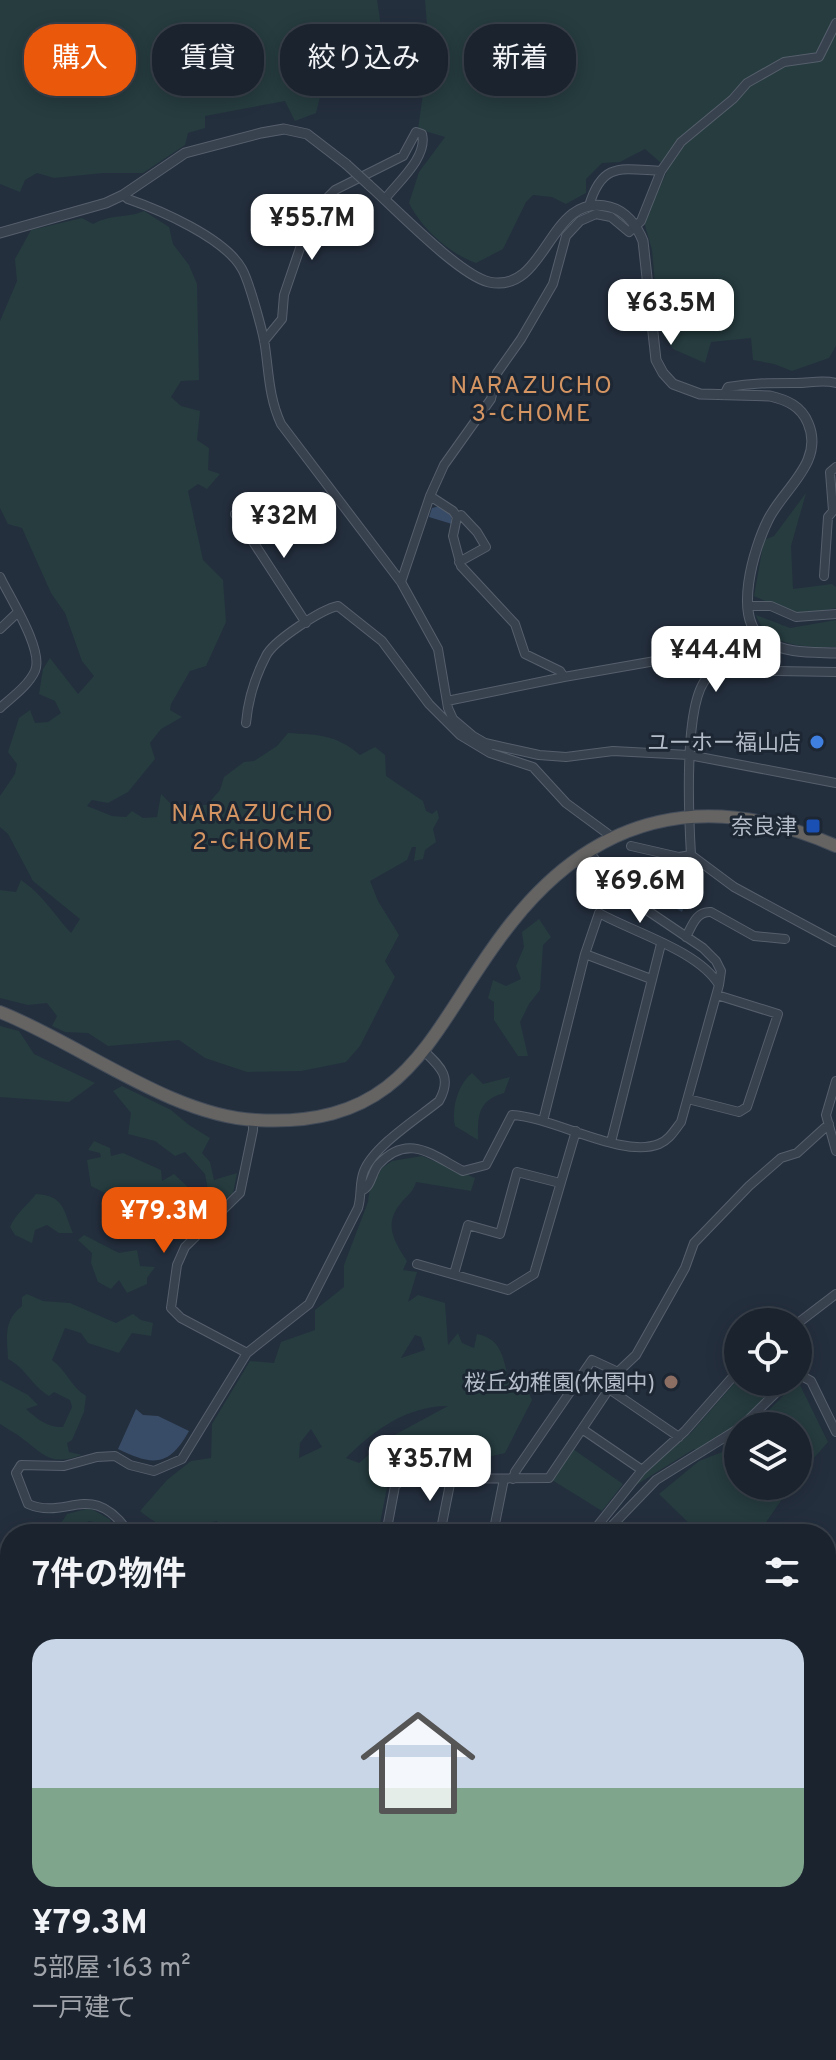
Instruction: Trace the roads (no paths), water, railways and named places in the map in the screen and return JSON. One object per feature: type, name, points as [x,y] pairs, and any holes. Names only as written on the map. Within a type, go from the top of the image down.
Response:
[{"type":"highway","points":[[0,1012],[175,1100],[227,1116],[253,1120],[307,1119],[352,1107],[390,1085],[425,1052],[510,924],[551,880],[589,852],[644,825],[689,816],[729,815],[800,832],[836,846]]},
{"type":"street","points":[[401,582],[430,496],[444,465],[491,399],[497,373],[553,284],[566,236],[580,221],[596,214],[611,217],[629,232],[641,221],[661,171],[681,142],[733,99],[747,83],[784,62],[819,57],[836,23]]},
{"type":"street","points":[[0,233],[75,213],[123,195],[185,153],[284,129],[317,139],[464,271],[489,282],[504,283],[527,270],[562,222],[574,212],[589,206],[612,207],[636,226],[643,241],[656,360],[673,384],[700,394],[770,396],[791,402],[808,420],[813,445],[809,460],[781,498],[760,539],[749,577],[749,618],[754,631],[764,641],[798,652],[836,653]]},
{"type":"street","points":[[264,341],[282,319],[284,295],[312,213],[335,190],[403,156],[416,132],[422,134],[424,140],[420,156],[385,199]]},
{"type":"street","points":[[589,206],[594,186],[606,174],[620,169],[661,171]]},
{"type":"street","points":[[123,195],[172,215],[227,251],[242,269],[264,341],[270,395],[281,424],[401,582],[438,649],[453,719],[485,743],[539,755],[566,757],[613,751],[689,755],[836,783]]},
{"type":"street","points":[[724,395],[728,387],[761,382],[827,380],[836,383]]},
{"type":"street","points":[[824,576],[828,517],[833,511],[830,472],[836,467]]},
{"type":"street","points":[[430,496],[457,517],[453,536],[459,562],[477,587],[494,599],[515,624],[525,654],[560,671],[564,677]]},
{"type":"street","points":[[235,514],[306,623]]},
{"type":"street","points":[[457,517],[461,515],[486,547],[459,562]]},
{"type":"street","points":[[0,577],[38,654],[36,669],[28,682],[0,708]]},
{"type":"street","points":[[246,723],[248,698],[265,657],[279,642],[306,623],[329,608],[338,606],[382,641],[429,704],[460,735],[490,753],[533,767],[566,803],[608,834]]},
{"type":"street","points":[[748,606],[771,606],[796,617],[836,614]]},
{"type":"street","points":[[0,629],[17,613]]},
{"type":"street","points":[[447,701],[678,657],[697,666],[708,677]]},
{"type":"street","points":[[691,855],[691,729],[708,677],[725,670],[836,672]]},
{"type":"street","points":[[631,846],[679,857],[691,855],[734,887],[836,942]]},
{"type":"street","points":[[361,1191],[367,1188],[377,1166],[404,1148],[417,1147],[463,1171],[486,1165],[512,1115],[634,1148],[668,1139],[681,1122],[721,971],[716,961],[686,937],[623,894],[589,852]]},
{"type":"street","points":[[686,937],[699,914],[711,912],[754,936],[785,939]]},
{"type":"street","points":[[543,1121],[585,954],[599,913],[697,960],[712,972],[719,985]]},
{"type":"street","points":[[611,1142],[661,944]]},
{"type":"street","points":[[585,954],[651,979]]},
{"type":"street","points":[[688,1099],[739,1112],[747,1107],[778,1014],[717,995]]},
{"type":"street","points":[[124,1524],[119,1517],[90,1503],[37,1508],[28,1504],[16,1473],[21,1465],[64,1466],[97,1457],[115,1456],[130,1465],[154,1471],[182,1459],[247,1353],[309,1304],[358,1208],[364,1170],[375,1155],[439,1101],[446,1089],[446,1079],[437,1063],[425,1052]]},
{"type":"street","points":[[836,1081],[826,1115],[836,1151]]},
{"type":"street","points":[[247,1353],[181,1318],[171,1308],[177,1265],[185,1247],[240,1193],[253,1120]]},
{"type":"street","points":[[388,1524],[395,1486],[403,1479],[549,1478],[609,1389],[611,1380],[636,1355],[685,1268],[694,1243],[749,1186],[781,1158],[797,1153],[829,1124]]},
{"type":"street","points":[[417,1264],[508,1290],[534,1274],[576,1131]]},
{"type":"street","points":[[454,1274],[468,1225],[500,1234],[517,1172],[560,1183]]},
{"type":"street","points":[[812,1312],[836,1294]]},
{"type":"street","points":[[496,1524],[509,1479],[592,1360],[618,1372]]},
{"type":"street","points":[[812,1383],[836,1432]]},
{"type":"street","points":[[599,1524],[642,1470],[679,1437],[724,1387]]},
{"type":"street","points":[[609,1389],[679,1437]]},
{"type":"street","points":[[756,1412],[772,1396]]},
{"type":"street","points":[[582,1429],[642,1470]]},
{"type":"street","points":[[614,1524],[656,1480],[724,1437]]},
{"type":"street","points":[[442,1524],[451,1479]]},
{"type":"water","points":[[440,506],[451,512],[452,524],[429,517],[432,508]]},
{"type":"water","points":[[631,857],[648,861],[650,857],[658,859],[691,888],[682,912],[631,878],[618,862]]},
{"type":"water","points":[[136,1409],[143,1415],[158,1416],[189,1431],[182,1443],[167,1457],[151,1460],[130,1455],[118,1449]]},
{"type":"place","name":"ユーホー福山店","points":[[817,742]]},
{"type":"place","name":"奈良津","points":[[813,826]]},
{"type":"place","name":"桜丘幼稚園(休園中)","points":[[671,1382]]},
{"type":"district","name":"NARAZUCHO 3-CHOME","points":[[532,399]]},
{"type":"district","name":"NARAZUCHO 2-CHOME","points":[[253,827]]}]
